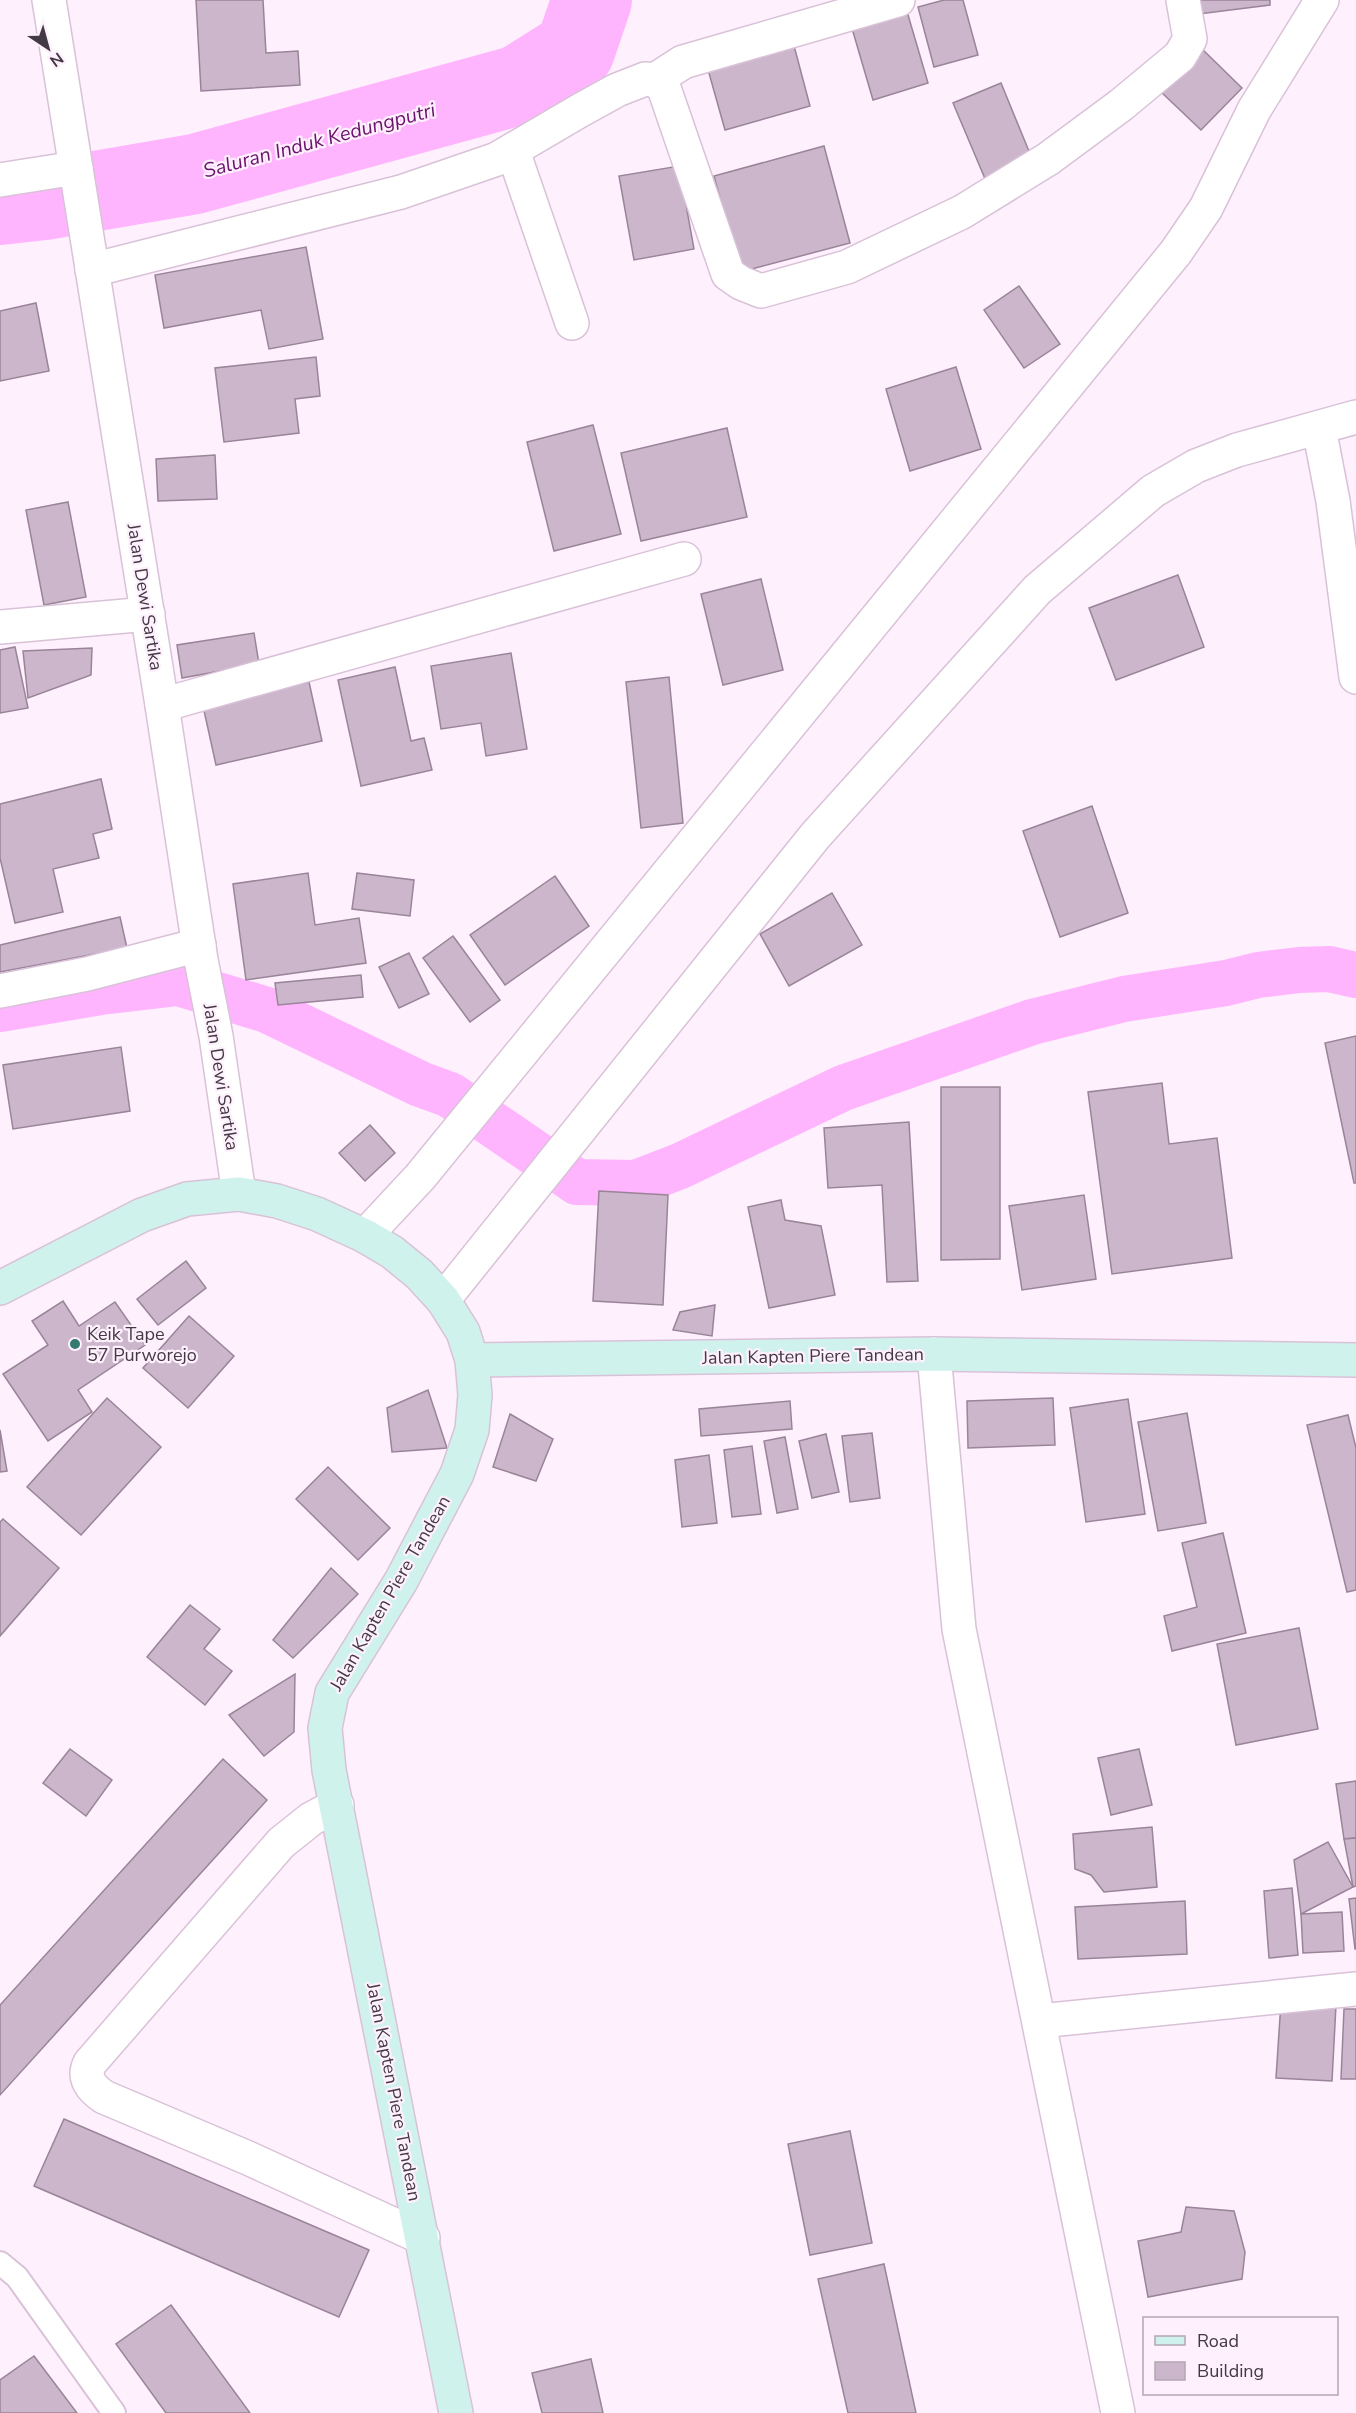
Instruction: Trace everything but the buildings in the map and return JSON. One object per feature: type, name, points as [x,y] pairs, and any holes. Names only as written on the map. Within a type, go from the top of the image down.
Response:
[{"type":"street","name":"Jalan Dewi Sartika","points":[[49,0],[200,953],[216,1036],[238,1194]]},
{"type":"street","points":[[655,80],[683,62],[898,0]]},
{"type":"street","points":[[90,260],[401,192],[497,159],[617,90],[645,79],[655,80],[664,88],[728,274],[741,283],[761,291],[847,267],[962,212],[1047,159],[1121,105],[1180,56],[1190,39],[1183,0]]},
{"type":"street","points":[[365,1236],[420,1177],[1176,252],[1206,207],[1254,110],[1322,0]]},
{"type":"street","points":[[513,151],[572,323]]},
{"type":"street","points":[[0,180],[76,170]]},
{"type":"street","points":[[443,1300],[815,836],[1036,590],[1153,491],[1196,466],[1237,450],[1356,417]]},
{"type":"street","points":[[1318,428],[1332,501],[1356,677]]},
{"type":"street","points":[[162,705],[684,559]]},
{"type":"street","points":[[0,627],[148,614]]},
{"type":"street","points":[[0,992],[200,953]]},
{"type":"street","points":[[0,1288],[142,1215],[187,1199],[238,1194],[277,1201],[307,1211],[365,1236],[392,1252],[419,1274],[443,1300],[463,1332],[472,1360]]},
{"type":"street","points":[[934,1354],[959,1629],[1118,2413]]},
{"type":"street","name":"Jalan Kapten Piere Tandean","points":[[456,2413],[338,1805],[329,1770],[325,1728],[332,1693],[401,1581],[457,1474],[472,1430],[475,1395],[472,1360],[934,1354],[1356,1360]]},
{"type":"street","points":[[338,1805],[311,1819],[281,1843],[86,2070],[94,2091],[104,2097],[248,2158],[423,2238]]},
{"type":"street","points":[[1040,2021],[1356,1989]]},
{"type":"lane","points":[[0,2263],[17,2277],[114,2413]]},
{"type":"waterway","name":"Saluran Induk Kedungputri","points":[[0,205],[44,200],[195,174],[519,85],[575,50],[592,0]]},
{"type":"waterway","points":[[0,1009],[101,992],[178,983],[267,1010],[420,1084],[450,1095],[577,1182],[636,1183],[680,1166],[843,1088],[1032,1022],[1124,999],[1226,983],[1258,975],[1329,969],[1356,975]]},
{"type":"place","name":"Keik Tape 57 Purworejo","points":[[75,1344]]}]
